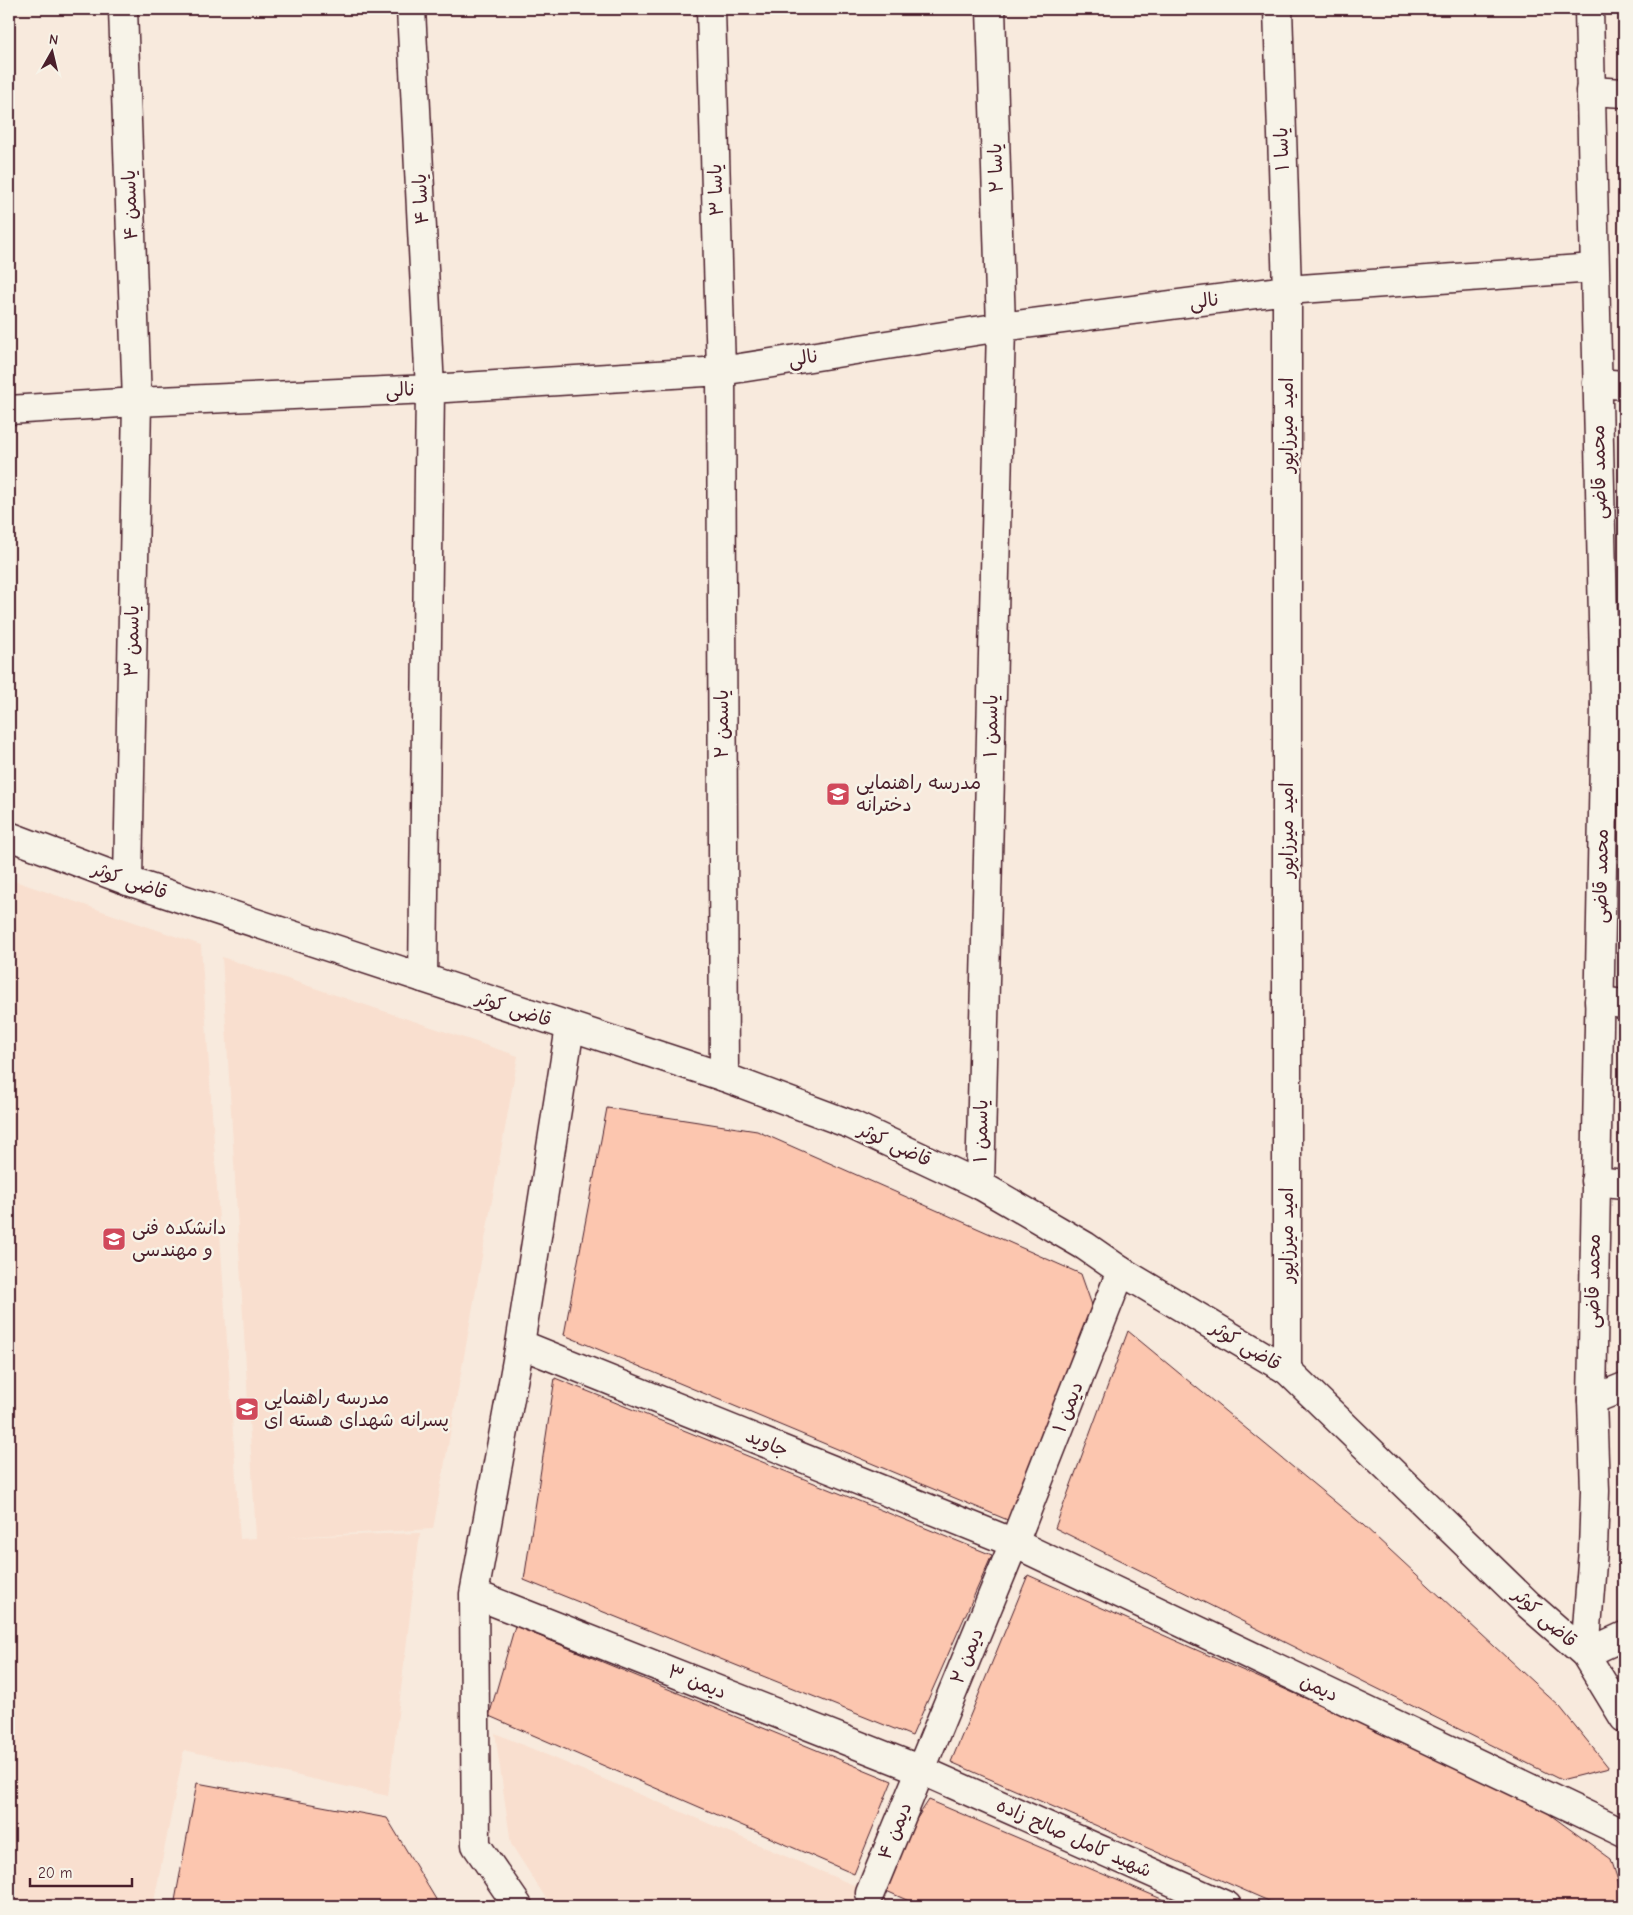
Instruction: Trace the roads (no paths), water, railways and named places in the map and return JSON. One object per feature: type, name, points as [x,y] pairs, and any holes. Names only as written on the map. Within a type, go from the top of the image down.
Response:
[{"type":"street","name":"یاسمن ۴","points":[[123,9],[137,402]]},
{"type":"street","name":"یاسا ۴","points":[[411,9],[430,389]]},
{"type":"street","name":"یاسا ۳","points":[[711,9],[721,370]]},
{"type":"street","name":"یاسا ۲","points":[[991,9],[1001,327]]},
{"type":"street","name":"یاسا ۱","points":[[1278,9],[1287,290]]},
{"type":"street","name":"محمد قاضی","points":[[1585,1654],[1593,1550],[1592,1400],[1595,1181],[1611,1002],[1614,706],[1597,383],[1589,9]]},
{"type":"street","points":[[1590,91],[1624,93]]},
{"type":"street","name":"نالی","points":[[9,410],[137,402],[430,389],[721,370],[1001,327],[1287,290],[1594,268]]},
{"type":"street","name":"امید میرزاپور","points":[[1287,290],[1288,1370]]},
{"type":"street","name":"یاسمن ۱","points":[[980,1185],[1001,327]]},
{"type":"street","name":"یاسمن ۲","points":[[721,370],[724,1077]]},
{"type":"street","points":[[1597,383],[1624,386]]},
{"type":"street","points":[[423,978],[430,389]]},
{"type":"street","name":"یاسمن ۳","points":[[128,881],[137,402]]},
{"type":"street","name":"قاضی کوثر","points":[[9,836],[128,881],[724,1077],[852,1125],[980,1185],[1085,1246],[1121,1271],[1288,1370],[1529,1605],[1585,1654],[1624,1718]]},
{"type":"street","points":[[518,1906],[476,1845],[474,1594],[520,1344],[570,1027]]},
{"type":"street","points":[[1595,1181],[1624,1184]]},
{"type":"street","name":"دیمن ۱","points":[[1014,1543],[1121,1271]]},
{"type":"street","name":"جاوید","points":[[520,1344],[1014,1543]]},
{"type":"street","points":[[1592,1400],[1624,1387]]},
{"type":"street","name":"دیمن ۲","points":[[921,1770],[1014,1543]]},
{"type":"street","name":"دیمن","points":[[1014,1543],[1624,1833]]},
{"type":"street","name":"دیمن ۳","points":[[474,1594],[921,1770]]},
{"type":"street","points":[[1585,1654],[1624,1636]]},
{"type":"street","name":"دیمن ۴","points":[[870,1892],[921,1770]]},
{"type":"street","name":"شهید کامل صالح زاده","points":[[921,1770],[1227,1906]]},
{"type":"place","name":"مدرسه راهنمایی دخترانه","points":[[838,794]]},
{"type":"place","name":"دانشکده فنی و مهندسی","points":[[114,1239]]},
{"type":"place","name":"مدرسه راهنمایی پسرانه شهدای هسته ای","points":[[247,1409]]}]
